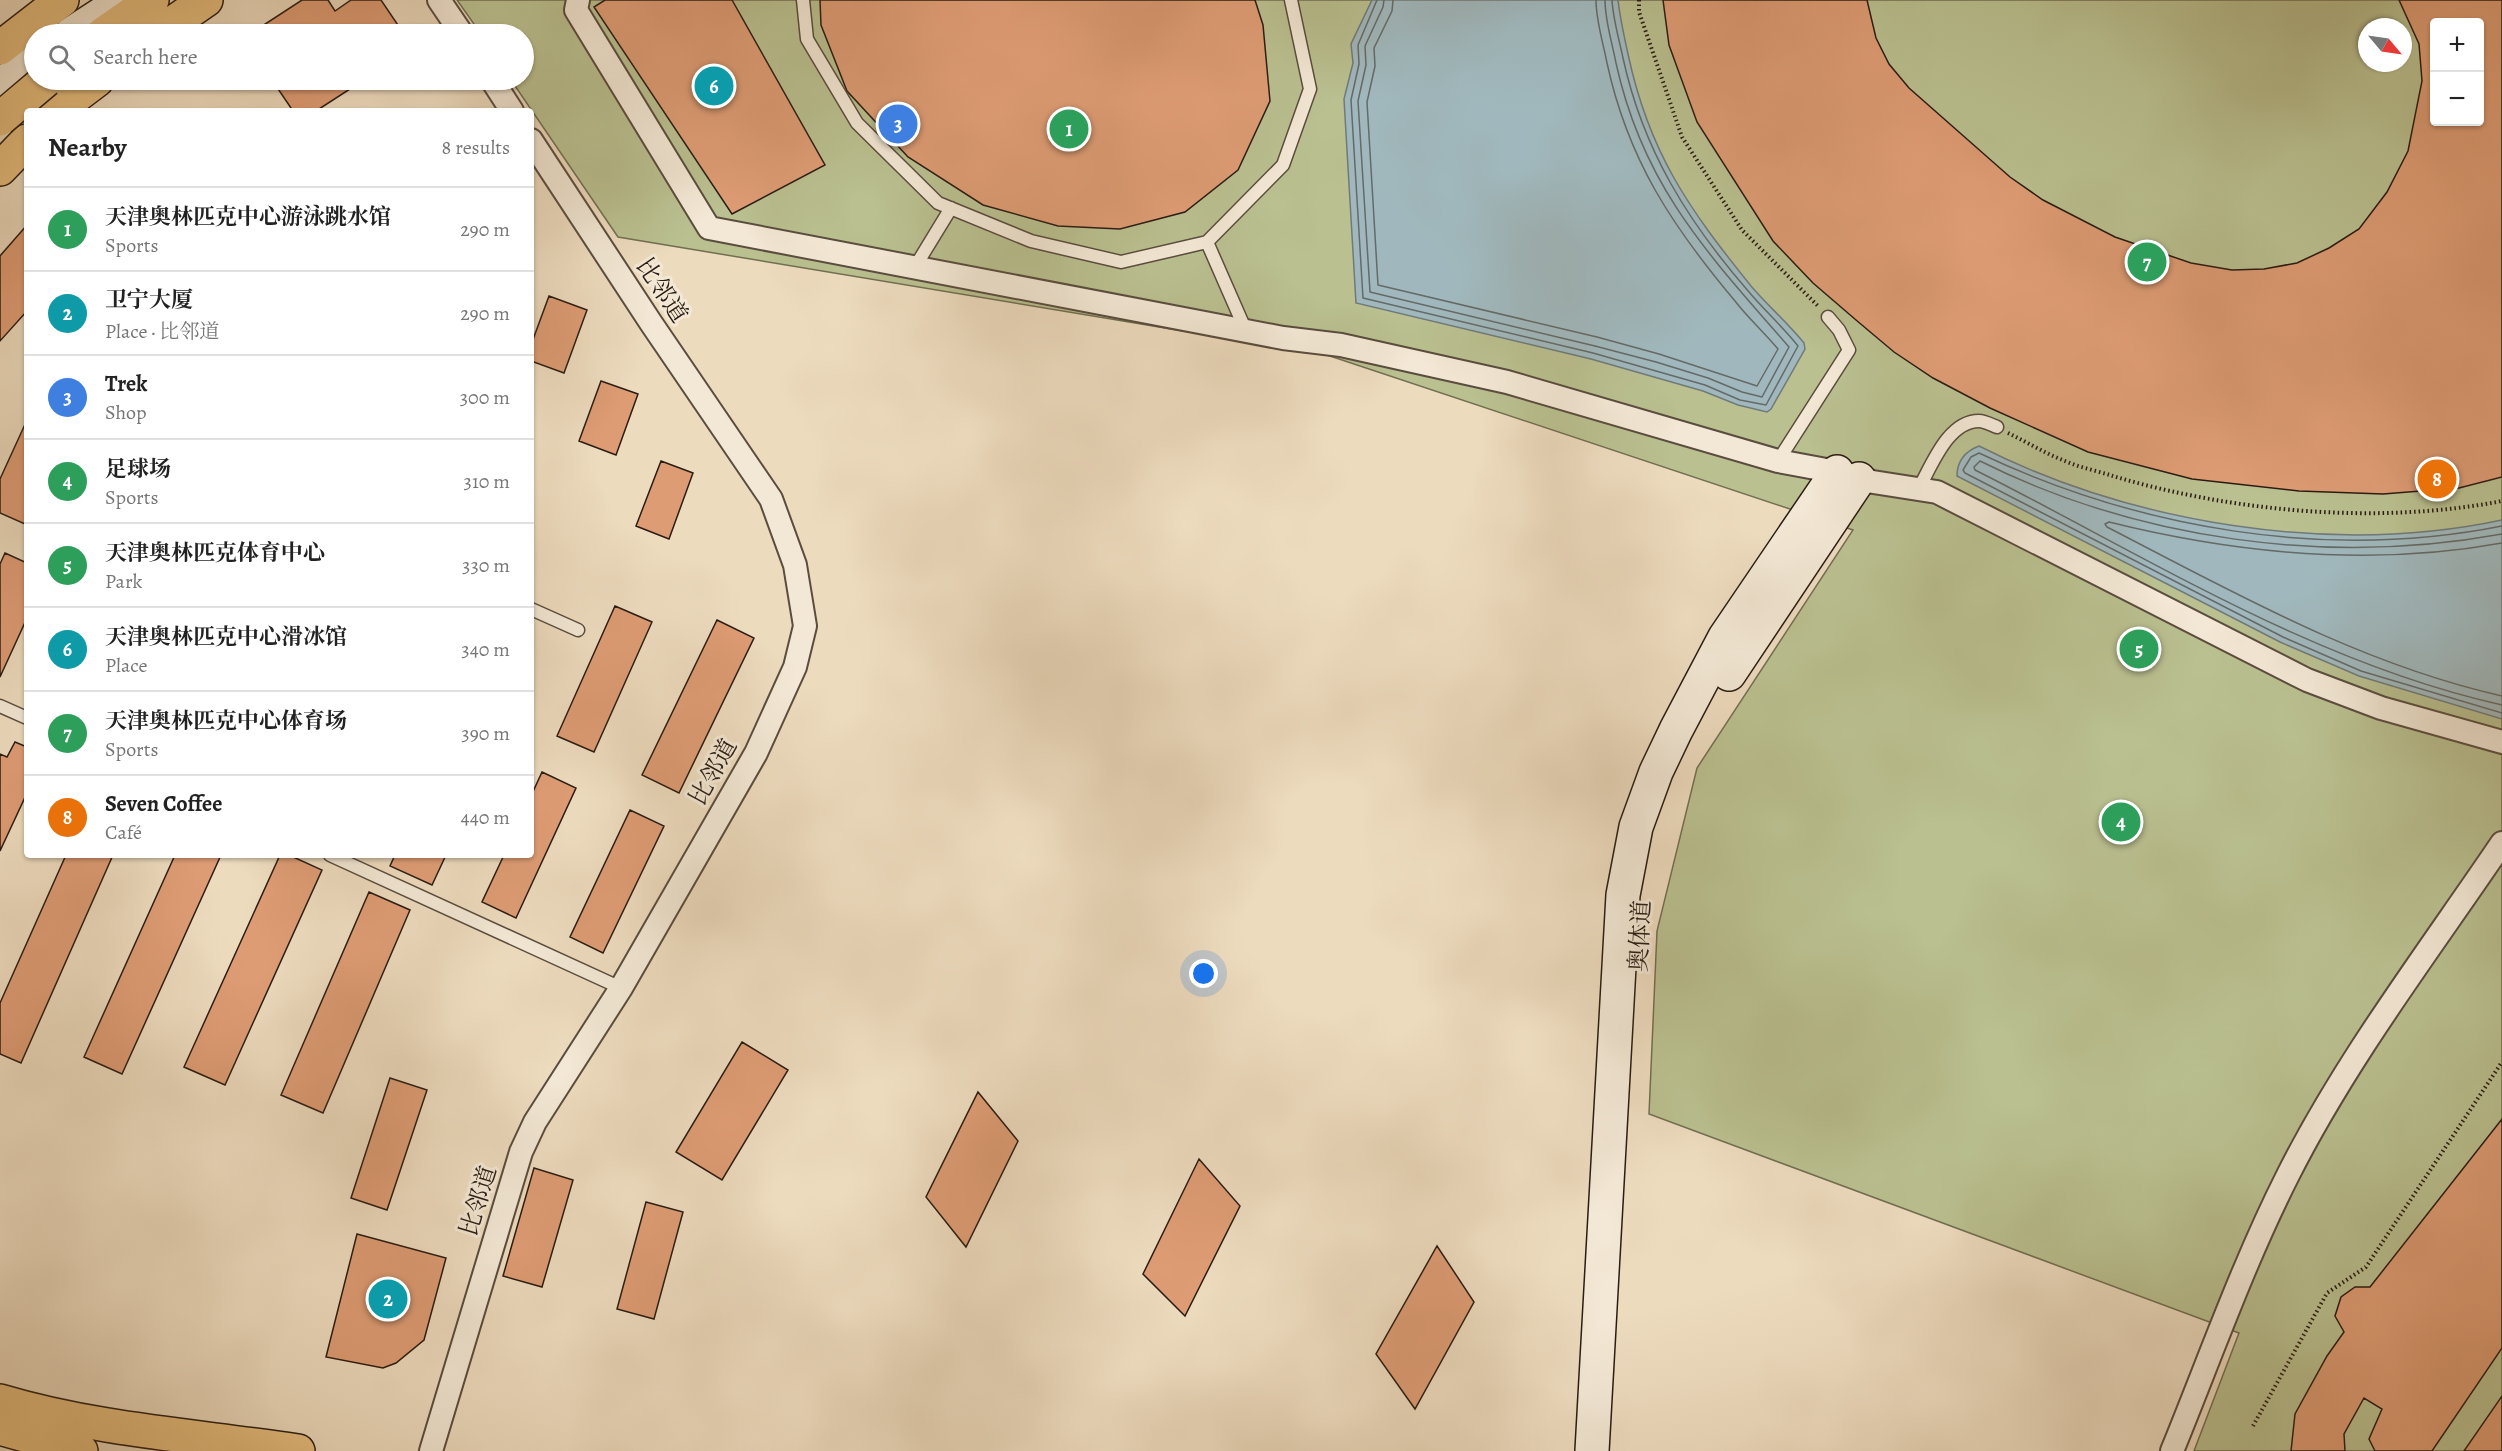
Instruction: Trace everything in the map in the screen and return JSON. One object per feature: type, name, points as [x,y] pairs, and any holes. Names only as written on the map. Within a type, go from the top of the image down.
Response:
[{"type":"main road","points":[[31,24],[62,0]]},
{"type":"main road","points":[[117,24],[152,0]]},
{"type":"main road","points":[[171,24],[206,0]]},
{"type":"main road","points":[[0,48],[24,29]]},
{"type":"main road","points":[[0,154],[24,106],[38,90]]},
{"type":"main road","points":[[24,106],[69,90]]},
{"type":"main road","points":[[0,169],[24,144]]},
{"type":"main road","points":[[0,1401],[101,1425],[298,1451]]},
{"type":"main road","points":[[0,1428],[81,1451]]},
{"type":"street","points":[[86,24],[108,10],[132,0]]},
{"type":"street","points":[[439,0],[455,24]]},
{"type":"street","points":[[578,0],[576,10],[709,228],[1246,331],[1341,345],[1507,382],[1778,461],[1937,492],[2307,680],[2381,708],[2502,742]]},
{"type":"street","points":[[24,106],[27,90]]},
{"type":"street","points":[[498,90],[510,108]]},
{"type":"street","name":"比邻道","points":[[431,1451],[521,1152],[535,1122],[621,988],[756,753],[795,667],[805,626],[795,565],[771,499],[534,144]]},
{"type":"street","points":[[1592,1451],[1623,895],[1636,827],[1656,772],[1725,637],[1848,475]]},
{"type":"street","name":"奥体道","points":[[1612,1451],[1618,1383],[1641,902],[1657,820],[1674,772],[1702,717],[1848,475]]},
{"type":"street","points":[[2172,1451],[2257,1238],[2294,1164],[2331,1096],[2502,843]]},
{"type":"lane","points":[[803,0],[807,39],[857,123],[938,203],[1031,240],[1121,262],[1208,242],[1283,165],[1310,89],[1291,0]]},
{"type":"lane","points":[[915,267],[951,208]]},
{"type":"lane","points":[[1208,242],[1246,331]]},
{"type":"lane","points":[[1778,461],[1849,350],[1839,330],[1828,317]]},
{"type":"lane","points":[[1919,488],[1947,438],[1962,426],[1980,420],[1997,427]]},
{"type":"lane","points":[[534,610],[578,630]]},
{"type":"lane","points":[[0,706],[24,717]]},
{"type":"lane","points":[[337,858],[621,988]]},
{"type":"path","points":[[1639,0],[1639,12],[1682,137],[1742,230],[1828,317]]},
{"type":"path","points":[[1997,427],[2065,461],[2153,488],[2253,506],[2372,514],[2467,508],[2502,501]]},
{"type":"path","points":[[2253,1426],[2326,1293],[2366,1267],[2502,1062]]},
{"type":"green space","points":[[457,0],[2502,0],[2502,1451],[2194,1451],[2239,1333],[1649,1114],[1657,931],[1697,768],[1853,530],[1327,355],[618,237],[534,114],[534,108],[530,108],[518,90],[534,90],[534,24],[474,24]]},
{"type":"water","points":[[1372,0],[1618,0],[1637,89],[1647,121],[1674,178],[1690,205],[1729,258],[1804,343],[1805,349],[1771,409],[1767,412],[1738,405],[1703,391],[1591,359],[1356,303],[1344,99],[1353,63],[1351,44]]},
{"type":"water","points":[[1979,446],[2039,473],[2102,496],[2168,513],[2235,526],[2303,533],[2371,535],[2437,530],[2502,520],[2502,719],[2359,676],[2280,642],[1957,476],[1963,457]]},
{"type":"building","points":[[302,0],[328,0],[335,11],[351,0],[381,0],[397,24],[265,24]]},
{"type":"building","points":[[605,0],[732,0],[825,165],[732,214],[594,7]]},
{"type":"building","points":[[820,0],[1255,0],[1263,25],[1270,101],[1238,170],[1185,212],[1120,229],[1058,226],[983,205],[908,157],[847,91],[821,25]]},
{"type":"building","points":[[1663,0],[1867,0],[1876,38],[1889,64],[1909,88],[2010,177],[2043,200],[2115,237],[2191,263],[2232,270],[2264,269],[2297,263],[2329,248],[2359,229],[2387,192],[2408,151],[2422,81],[2419,44],[2412,29],[2412,18],[2407,18],[2399,0],[2502,0],[2502,477],[2459,488],[2383,494],[2299,491],[2192,479],[2088,452],[1990,408],[1933,378],[1894,352],[1813,283],[1773,241],[1697,122],[1669,45]]},
{"type":"building","points":[[279,90],[349,90],[321,108],[291,108]]},
{"type":"building","points":[[24,228],[24,314],[0,341],[0,256]]},
{"type":"building","points":[[549,296],[587,310],[564,373],[534,362],[534,337]]},
{"type":"building","points":[[601,381],[638,394],[616,455],[579,441]]},
{"type":"building","points":[[24,427],[24,524],[0,513],[0,479]]},
{"type":"building","points":[[661,461],[693,473],[669,539],[636,526]]},
{"type":"building","points":[[5,553],[24,562],[24,625],[0,677],[0,564]]},
{"type":"building","points":[[615,606],[652,622],[594,752],[557,736]]},
{"type":"building","points":[[717,620],[754,638],[679,793],[642,775]]},
{"type":"building","points":[[15,742],[24,746],[24,799],[0,851],[0,754],[7,757]]},
{"type":"building","points":[[542,772],[576,788],[516,918],[482,902],[503,858],[534,858],[534,789]]},
{"type":"building","points":[[630,810],[664,826],[603,953],[570,937]]},
{"type":"building","points":[[65,858],[112,858],[21,1063],[0,1054],[0,1003]]},
{"type":"building","points":[[174,858],[220,858],[122,1074],[84,1057]]},
{"type":"building","points":[[279,858],[296,858],[322,870],[225,1085],[184,1067]]},
{"type":"building","points":[[394,858],[445,858],[432,885],[390,866]]},
{"type":"building","points":[[369,892],[410,910],[323,1113],[281,1095]]},
{"type":"building","points":[[742,1042],[788,1070],[722,1180],[676,1152]]},
{"type":"building","points":[[390,1078],[427,1090],[387,1210],[351,1198]]},
{"type":"building","points":[[978,1092],[1018,1141],[966,1247],[926,1197]]},
{"type":"building","points":[[2502,1119],[2502,1348],[2432,1451],[2375,1451],[2369,1439],[2382,1409],[2364,1398],[2344,1434],[2345,1451],[2291,1451],[2295,1414],[2327,1356],[2344,1332],[2335,1316],[2341,1297],[2355,1287],[2370,1287]]},
{"type":"building","points":[[1199,1159],[1240,1206],[1185,1316],[1143,1274]]},
{"type":"building","points":[[534,1168],[573,1180],[542,1287],[503,1276]]},
{"type":"building","points":[[646,1202],[683,1212],[654,1319],[617,1309]]},
{"type":"building","points":[[357,1234],[446,1258],[424,1340],[396,1363],[383,1368],[326,1357]]},
{"type":"building","points":[[1437,1246],[1474,1302],[1415,1409],[1376,1354]]},
{"type":"building","points":[[2502,1396],[2502,1451],[2464,1451]]},
{"type":"place","name":"天津奥林匹克中心滑冰馆","points":[[714,86]]},
{"type":"place","name":"Trek","points":[[898,124]]},
{"type":"place","name":"天津奥林匹克中心游泳跳水馆","points":[[1069,129]]},
{"type":"place","name":"天津奥林匹克中心体育场","points":[[2147,262]]},
{"type":"place","name":"Seven Coffee","points":[[2437,479]]},
{"type":"place","name":"天津奥林匹克体育中心","points":[[2139,649]]},
{"type":"place","name":"足球场","points":[[2121,822]]},
{"type":"place","name":"卫宁大厦","points":[[388,1299]]}]
